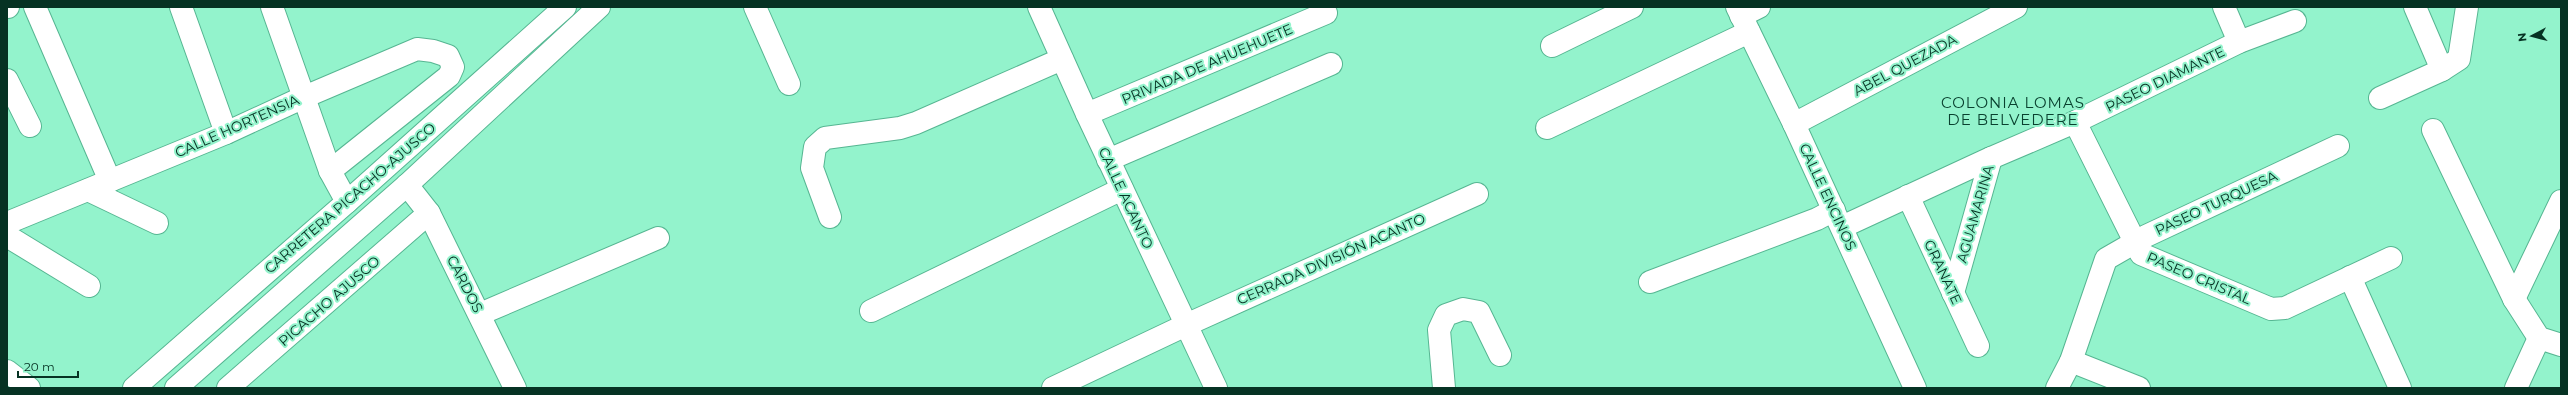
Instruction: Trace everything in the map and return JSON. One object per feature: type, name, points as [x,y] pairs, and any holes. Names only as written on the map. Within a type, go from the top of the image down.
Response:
[{"type":"street","points":[[34,7],[110,181]]},
{"type":"street","points":[[181,7],[226,133]]},
{"type":"street","points":[[272,7],[302,98],[330,171],[347,202]]},
{"type":"street","name":"CARRETERA PICACHO-AJUSCO","points":[[134,388],[347,202],[565,7]]},
{"type":"street","name":"CARRETERA PICACHO-AJUSCO","points":[[176,388],[407,185],[599,7]]},
{"type":"street","points":[[755,7],[789,84]]},
{"type":"street","name":"CALLE ACANTO","points":[[1039,7],[1108,160],[1216,388]]},
{"type":"street","points":[[1552,46],[1632,7]]},
{"type":"street","name":"ABEL QUEZADA","points":[[1794,124],[2016,7]]},
{"type":"street","points":[[2224,7],[2239,42]]},
{"type":"street","points":[[2415,7],[2442,70]]},
{"type":"street","points":[[2380,98],[2442,70],[2459,59],[2467,7]]},
{"type":"street","name":"PRIVADA DE AHUEHUETE","points":[[1087,114],[1326,13]]},
{"type":"street","points":[[1547,128],[1747,15]]},
{"type":"street","name":"CALLE ENCINOS","points":[[1747,15],[1794,124],[1846,218],[1915,388]]},
{"type":"street","name":"PASEO DIAMANTE","points":[[1650,282],[1817,219],[1846,218],[1908,196],[2075,122],[2239,42],[2295,21]]},
{"type":"street","name":"CALLE HORTENSIA","points":[[7,223],[226,133],[302,98],[417,50],[448,56],[453,67],[449,76],[330,171]]},
{"type":"street","points":[[830,217],[812,168],[815,147],[825,138],[900,128],[916,123],[1062,59]]},
{"type":"street","points":[[1108,160],[1331,64]]},
{"type":"street","points":[[7,80],[30,126]]},
{"type":"street","name":"PASEO CRISTAL","points":[[2075,122],[2134,243],[2141,254],[2271,309],[2286,308],[2391,258]]},
{"type":"street","points":[[2433,130],[2514,299],[2539,338],[2561,345]]},
{"type":"street","name":"PASEO TURQUESA","points":[[2057,388],[2071,361],[2106,259],[2134,243],[2338,146]]},
{"type":"street","name":"AGUAMARINA","points":[[1953,293],[1991,158]]},
{"type":"street","name":"CARDOS","points":[[407,185],[429,213],[480,314],[515,388]]},
{"type":"street","points":[[871,311],[1122,189]]},
{"type":"street","points":[[88,190],[157,223]]},
{"type":"street","name":"CERRADA DIVISIÓN ACANTO","points":[[1053,388],[1186,325],[1477,194]]},
{"type":"street","name":"GRANATE","points":[[1908,196],[1978,346]]},
{"type":"street","points":[[2514,299],[2561,201]]},
{"type":"street","name":"PICACHO AJUSCO","points":[[228,388],[429,213]]},
{"type":"street","points":[[7,236],[89,286]]},
{"type":"street","points":[[480,314],[658,238]]},
{"type":"street","points":[[2350,277],[2400,388]]},
{"type":"street","points":[[1444,388],[1439,330],[1446,315],[1463,309],[1479,312],[1500,355]]},
{"type":"street","points":[[2516,388],[2539,338]]},
{"type":"street","points":[[2071,361],[2125,386]]},
{"type":"street","points":[[7,371],[29,388]]},
{"type":"district","name":"COLONIA LOMAS DE BELVEDERE","points":[[2013,112]]}]
